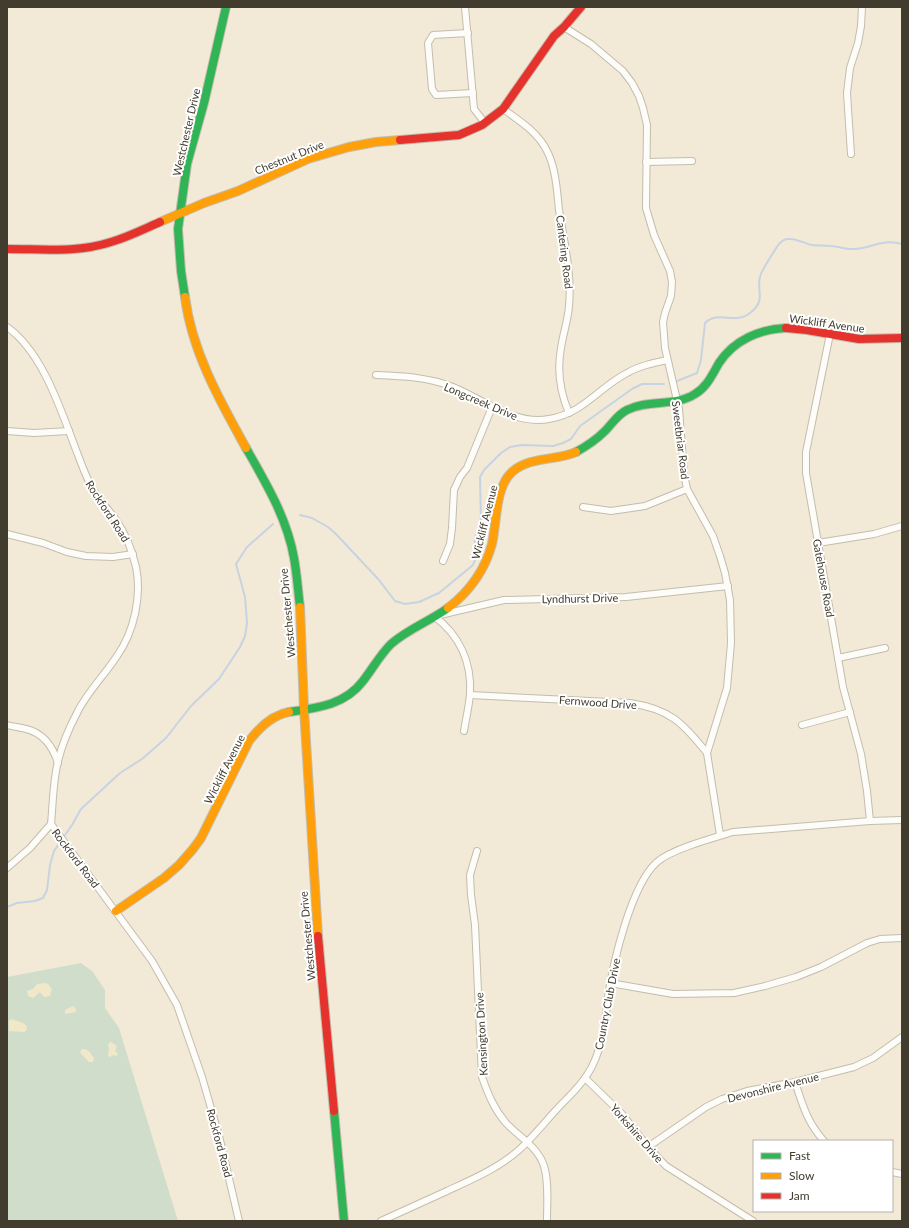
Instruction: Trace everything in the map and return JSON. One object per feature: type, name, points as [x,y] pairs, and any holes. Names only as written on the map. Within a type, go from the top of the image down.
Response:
[{"type":"street","name":"Westchester Drive","points":[[226,7],[204,103],[188,164],[178,229],[181,271],[187,314],[200,357],[222,405],[271,492],[285,525],[294,557],[301,613],[304,710],[316,915],[344,1221]]},
{"type":"street","points":[[465,7],[474,109],[485,123]]},
{"type":"street","name":"Chestnut Drive","points":[[7,249],[79,249],[100,246],[114,242],[181,213],[238,191],[308,159],[329,152],[376,142],[459,135],[485,123],[503,109],[554,36],[581,7]]},
{"type":"street","points":[[851,154],[847,93],[850,68],[858,43],[861,26],[862,7]]},
{"type":"street","name":"Sweetbriar Road","points":[[564,27],[591,44],[623,71],[632,83],[643,108],[647,125],[646,208],[654,235],[670,271],[672,282],[671,296],[663,322],[667,360],[679,409],[684,474],[687,489],[713,536],[728,586],[730,600],[731,636],[730,665],[727,688],[708,753],[720,835]]},
{"type":"street","points":[[468,33],[433,36],[428,43],[430,74],[432,90],[436,95],[473,93]]},
{"type":"street","name":"Cantering Road","points":[[503,109],[528,127],[535,135],[548,153],[554,174],[571,288],[569,314],[561,348],[559,366],[561,391],[569,413]]},
{"type":"street","points":[[646,162],[692,161]]},
{"type":"street","name":"Rockford Road","points":[[7,328],[17,334],[42,370],[94,492],[117,521],[129,542],[133,554],[137,577],[135,610],[129,632],[118,656],[89,692],[77,713],[60,752],[51,824],[152,961],[177,1005],[202,1077],[219,1136],[238,1221]]},
{"type":"street","name":"Wickliff Avenue","points":[[116,911],[157,883],[179,865],[192,851],[201,838],[246,745],[258,730],[284,712],[316,708],[344,699],[359,686],[380,656],[394,641],[411,629],[452,606],[470,587],[485,565],[494,537],[501,490],[513,471],[529,462],[571,454],[581,449],[599,437],[618,416],[629,409],[677,400],[690,396],[702,389],[712,378],[725,355],[736,344],[751,335],[767,330],[786,328],[872,340],[902,338]]},
{"type":"street","name":"Gatehouse Road","points":[[830,334],[806,452],[806,473],[843,687],[861,754],[870,821]]},
{"type":"street","name":"Longcreek Drive","points":[[376,375],[414,377],[446,385],[511,415],[531,419],[548,419],[569,413],[587,403],[610,384],[627,373],[645,365],[667,360]]},
{"type":"street","points":[[443,561],[450,544],[454,490],[460,477],[467,468],[492,407]]},
{"type":"street","points":[[7,431],[34,433],[69,431]]},
{"type":"street","points":[[583,507],[611,511],[645,506],[687,489]]},
{"type":"street","points":[[818,543],[874,534],[902,526]]},
{"type":"street","points":[[7,534],[43,543],[67,552],[86,556],[113,557],[133,554]]},
{"type":"street","name":"Lyndhurst Drive","points":[[434,616],[504,600],[626,597],[728,586]]},
{"type":"street","points":[[434,616],[451,631],[463,650],[469,670],[470,695],[464,731]]},
{"type":"street","points":[[838,658],[885,648]]},
{"type":"street","name":"Fernwood Drive","points":[[470,695],[630,703],[647,706],[675,718],[689,731],[708,753]]},
{"type":"street","points":[[802,725],[850,712]]},
{"type":"street","points":[[7,725],[27,729],[39,734],[54,752],[58,763]]},
{"type":"street","name":"Country Club Drive","points":[[381,1221],[478,1177],[500,1164],[521,1149],[585,1078],[597,1055],[603,1032],[612,971],[626,922],[633,903],[649,872],[658,862],[669,855],[720,835],[733,832],[870,821],[902,820]]},
{"type":"street","points":[[7,868],[30,848],[51,824]]},
{"type":"street","name":"Kensington Drive","points":[[478,851],[470,875],[470,895],[475,925],[482,1077],[488,1094],[497,1111],[507,1124],[540,1156],[546,1174],[547,1221]]},
{"type":"street","points":[[610,983],[673,994],[734,992],[765,986],[796,977],[821,967],[867,943],[880,939],[902,938]]},
{"type":"street","name":"Devonshire Avenue","points":[[648,1147],[706,1107],[722,1099],[747,1091],[795,1082],[863,1063],[879,1054],[902,1037]]},
{"type":"street","name":"Yorkshire Drive","points":[[585,1078],[622,1114],[648,1147],[666,1166],[753,1221]]},
{"type":"street","points":[[795,1082],[805,1114],[823,1140]]},
{"type":"green space","points":[[81,963],[92,971],[105,990],[105,1008],[119,1028],[178,1221],[7,1221],[7,977]]},
{"type":"sand","points":[[45,983],[52,989],[50,996],[44,997],[40,992],[33,998],[28,996],[27,991],[33,989],[37,984]]},
{"type":"sand","points":[[73,1006],[76,1009],[76,1012],[65,1014],[65,1010]]},
{"type":"sand","points":[[12,1019],[26,1025],[27,1030],[24,1032],[9,1031],[9,1021]]},
{"type":"sand","points":[[111,1042],[117,1046],[115,1051],[118,1054],[110,1057],[108,1056],[108,1045]]},
{"type":"sand","points":[[82,1049],[91,1053],[94,1059],[93,1062],[89,1062],[82,1055],[80,1052]]},
{"type":"waterway","points":[[677,381],[697,373],[701,360],[705,323],[710,319],[721,317],[739,318],[750,313],[755,308],[760,300],[759,282],[761,275],[778,245],[786,239],[797,240],[812,245],[833,246],[846,249],[864,248],[888,242],[902,244]]},
{"type":"waterway","points":[[300,515],[312,518],[328,527],[336,534],[379,580],[395,601],[405,604],[419,602],[439,593],[473,565],[475,560],[475,537],[481,522],[480,477],[484,470],[501,453],[510,447],[522,445],[553,446],[563,443],[571,439],[580,426],[632,389],[642,384],[664,384]]},
{"type":"waterway","points":[[7,907],[17,903],[35,901],[43,898],[47,890],[50,865],[54,851],[81,809],[120,773],[142,759],[166,738],[191,706],[219,679],[240,647],[245,636],[247,623],[245,597],[236,564],[247,547],[273,524]]},
{"type":"traffic: fast","points":[[185,297],[181,271],[178,229],[187,164],[204,103],[226,7]]},
{"type":"traffic: fast","points":[[576,452],[599,437],[618,417],[627,410],[644,405],[679,400],[695,394],[706,384],[725,355],[748,337],[757,333],[786,328]]},
{"type":"traffic: fast","points":[[246,448],[275,501],[291,543],[297,576],[300,607]]},
{"type":"traffic: fast","points":[[289,712],[320,707],[348,695],[363,681],[391,644],[448,608]]},
{"type":"traffic: fast","points":[[334,1111],[344,1221]]},
{"type":"traffic: slow","points":[[160,222],[204,203],[238,191],[308,159],[349,147],[376,142],[400,140]]},
{"type":"traffic: slow","points":[[185,297],[194,337],[208,376],[246,448]]},
{"type":"traffic: slow","points":[[448,608],[470,587],[485,563],[492,544],[502,486],[506,478],[512,472],[527,463],[560,457],[576,452]]},
{"type":"traffic: slow","points":[[300,607],[304,709],[318,936]]},
{"type":"traffic: slow","points":[[116,911],[164,878],[179,865],[193,849],[201,838],[249,741],[266,723],[277,716],[289,712]]},
{"type":"traffic: jam","points":[[400,140],[459,135],[482,125],[503,109],[554,36],[581,7]]},
{"type":"traffic: jam","points":[[7,249],[60,250],[86,248],[117,240],[160,222]]},
{"type":"traffic: jam","points":[[786,328],[859,339],[902,338]]},
{"type":"traffic: jam","points":[[318,936],[334,1111]]}]
